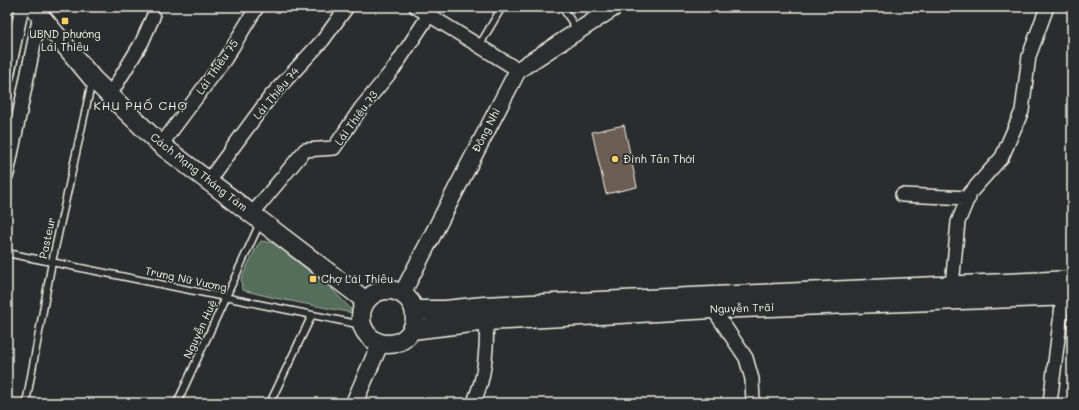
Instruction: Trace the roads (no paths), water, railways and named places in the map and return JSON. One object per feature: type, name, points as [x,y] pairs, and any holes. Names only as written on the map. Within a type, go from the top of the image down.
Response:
[{"type":"main road","name":"Cách Mạng Tháng Tám","points":[[36,11],[93,79],[160,145],[366,301]]},
{"type":"main road","name":"Nguyễn Trãi","points":[[953,294],[1072,280]]},
{"type":"main road","points":[[387,290],[402,294],[412,303],[416,317],[415,324],[407,338],[399,343],[390,345],[380,344],[372,340],[362,325],[361,313],[366,301],[378,292],[387,290]]},
{"type":"main road","name":"Nguyễn Trãi","points":[[415,310],[445,310],[485,313],[953,294],[1068,296]]},
{"type":"main road","name":"Nguyễn Trãi","points":[[412,330],[485,313]]},
{"type":"street","points":[[7,77],[22,7]]},
{"type":"street","name":"Lái Thiêu 75","points":[[160,145],[225,59],[257,7]]},
{"type":"street","name":"Lái Thiêu 74","points":[[208,181],[270,97],[323,40],[347,7]]},
{"type":"street","points":[[416,7],[518,70]]},
{"type":"street","name":"Đông Nhì","points":[[402,294],[518,70],[615,7]]},
{"type":"street","points":[[953,294],[958,222],[970,194],[1002,157],[1022,111],[1029,56],[1047,7]]},
{"type":"street","points":[[7,174],[36,11]]},
{"type":"street","name":"Lái Thiêu 73","points":[[256,217],[305,150],[334,148],[361,108],[394,68],[429,15]]},
{"type":"street","points":[[110,95],[142,42],[153,17]]},
{"type":"street","points":[[902,195],[969,198]]},
{"type":"street","points":[[1050,403],[1068,296]]},
{"type":"street","points":[[709,303],[746,358],[752,379],[752,403]]},
{"type":"street","points":[[474,403],[481,383],[485,359],[485,313]]},
{"type":"street","points":[[354,403],[380,344]]},
{"type":"lane","points":[[479,46],[502,7]]},
{"type":"lane","points":[[562,7],[578,31]]},
{"type":"lane","name":"Pasteur","points":[[26,403],[52,262],[93,79]]},
{"type":"lane","name":"Nguyễn Huệ","points":[[177,403],[226,298],[256,217]]},
{"type":"lane","name":"Trưng Nữ Vương","points":[[7,253],[362,325]]},
{"type":"lane","points":[[270,403],[312,315]]},
{"type":"place","name":"UBND phường Lái Thiêu","points":[[65,21]]},
{"type":"place","name":"Đình Tân Thới","points":[[615,159]]},
{"type":"place","name":"Chợ Lái Thiêu","points":[[313,279]]},
{"type":"district","name":"KHU PHỐ CHỢ","points":[[141,106]]}]
